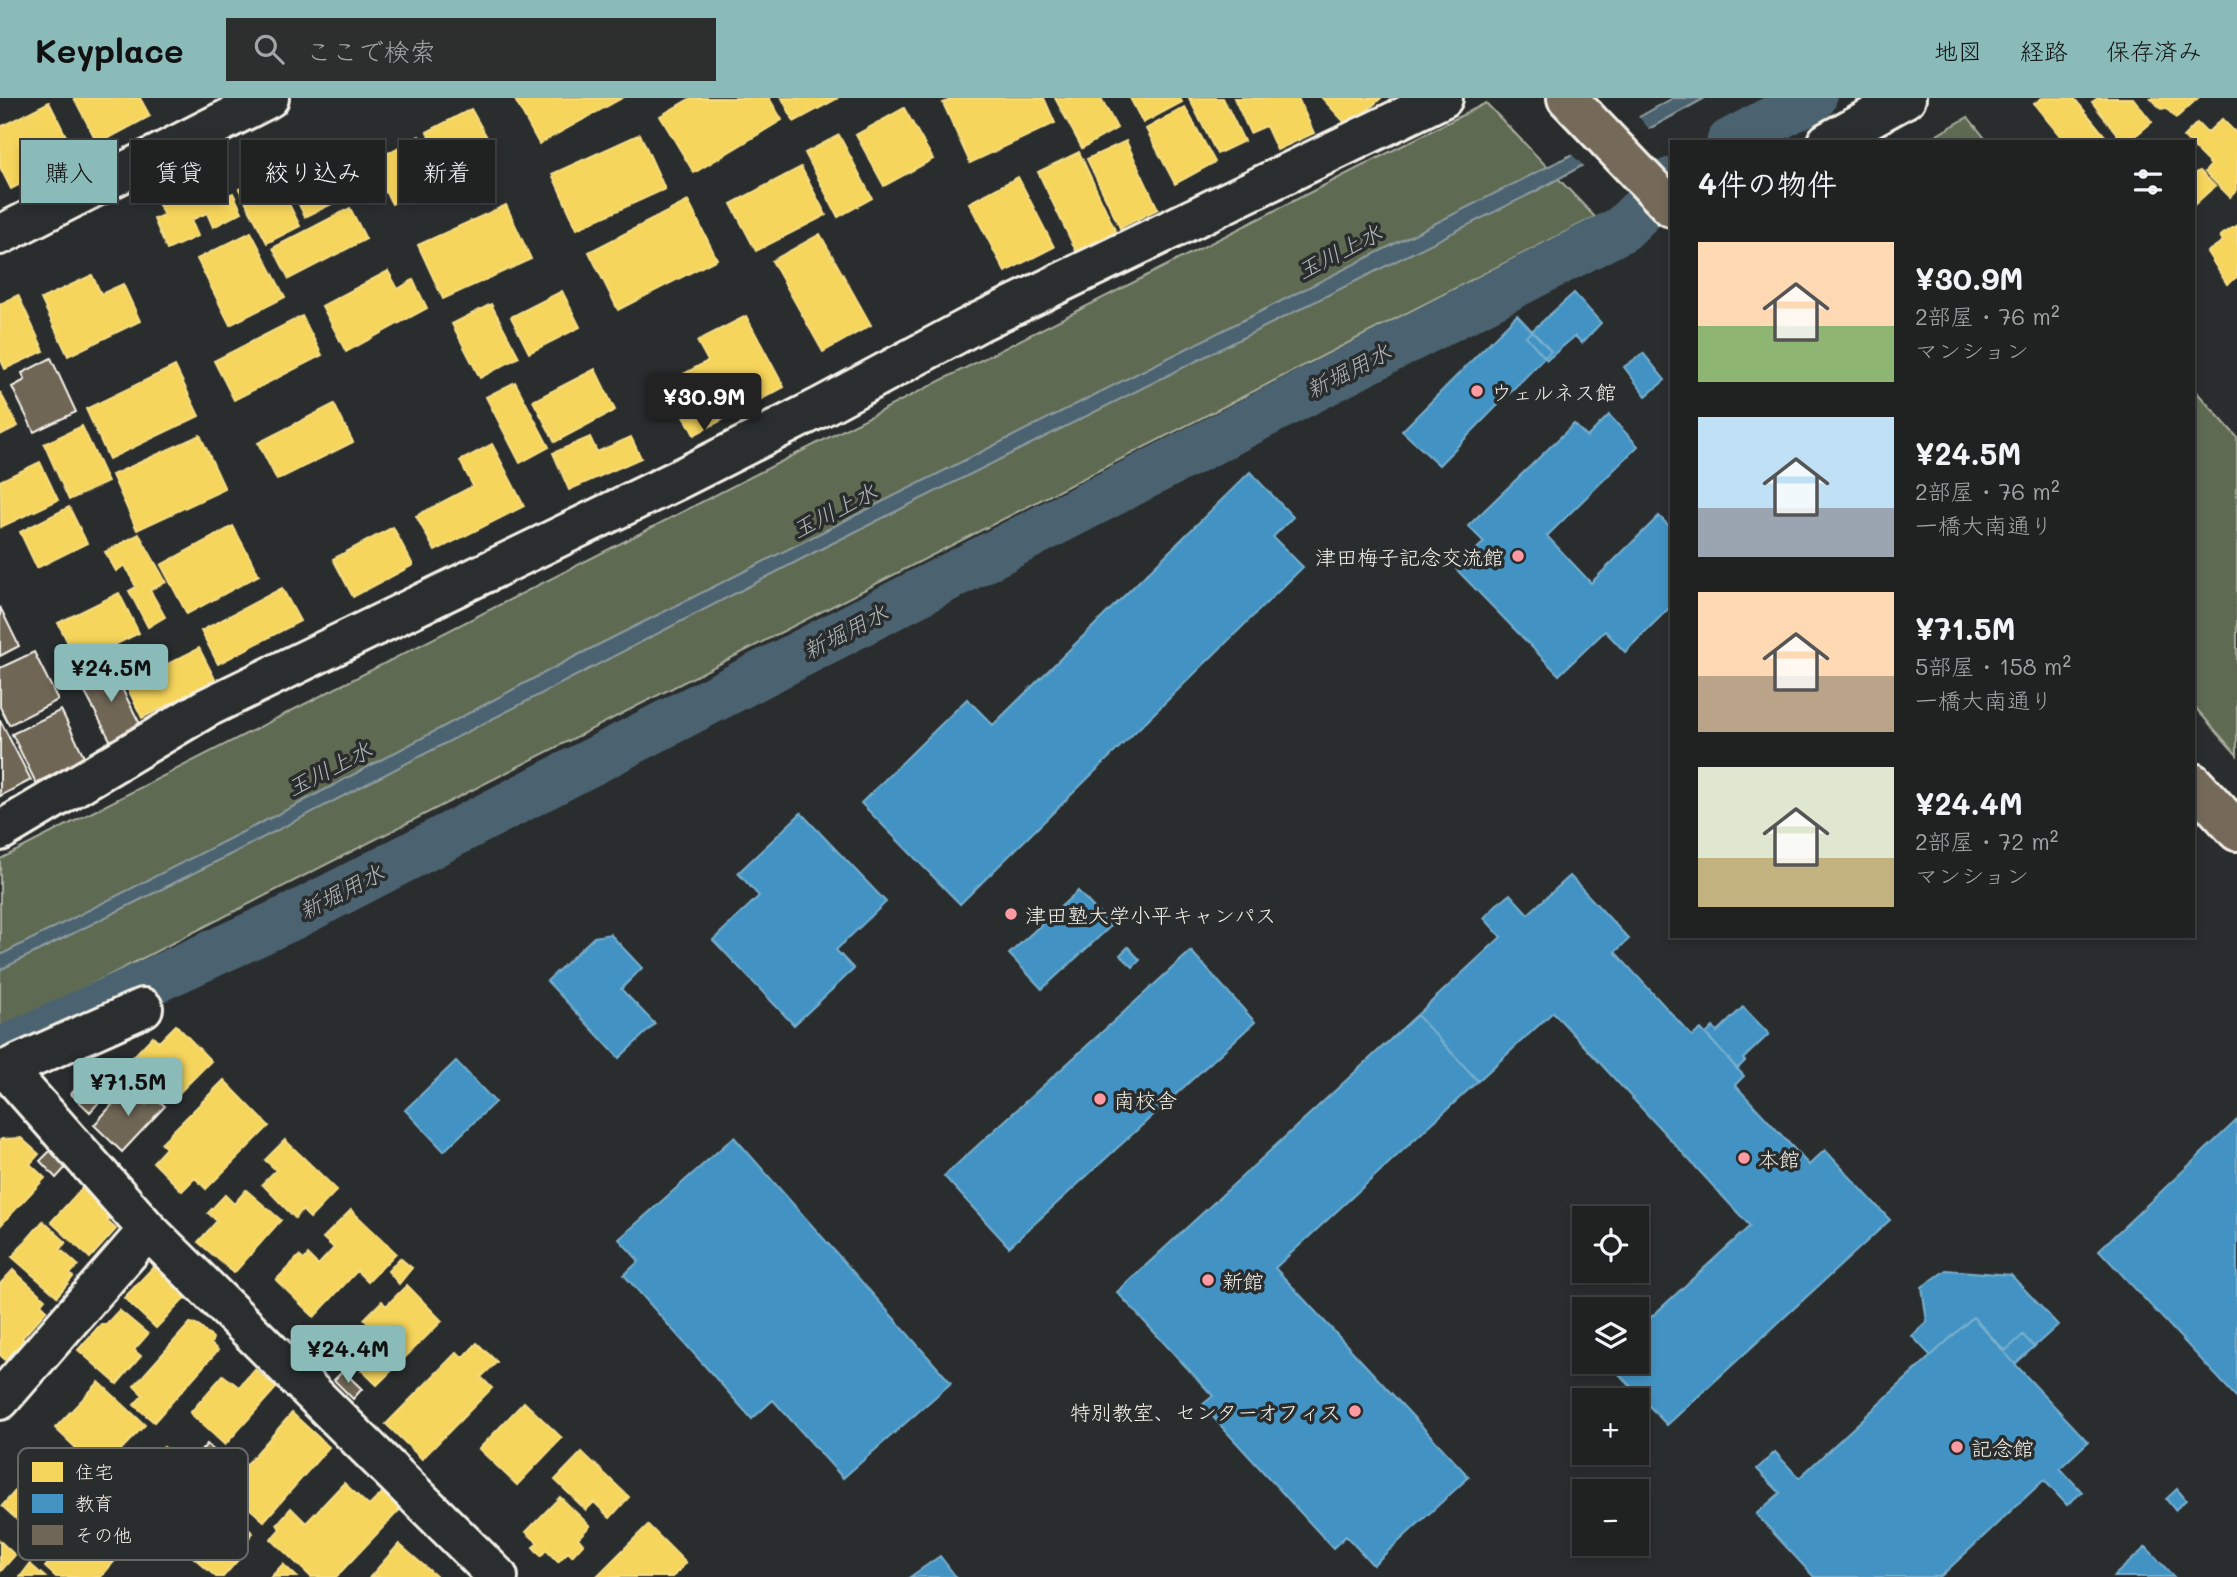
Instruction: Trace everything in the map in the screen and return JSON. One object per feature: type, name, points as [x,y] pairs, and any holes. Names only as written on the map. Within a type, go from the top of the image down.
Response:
[{"type":"main road","points":[[1573,104],[1648,183]]},
{"type":"main road","points":[[2195,785],[2237,831]]},
{"type":"street","points":[[0,235],[269,98]]},
{"type":"street","points":[[0,831],[206,708],[677,480],[979,322],[1443,98]]},
{"type":"street","points":[[1831,140],[1906,98]]},
{"type":"street","points":[[143,1008],[3,1071],[148,1230],[498,1577]]},
{"type":"street","points":[[0,1400],[148,1230]]},
{"type":"green space","points":[[1486,103],[1595,217],[0,1031],[0,859]]},
{"type":"green space","points":[[1968,117],[1986,140],[1928,140]]},
{"type":"green space","points":[[2195,390],[2237,437],[2237,755],[2195,707]]},
{"type":"water","points":[[1673,98],[1705,98],[1538,190],[817,551],[212,864],[0,970],[0,955],[298,804],[576,656],[1575,153]]},
{"type":"pier","points":[[1636,114],[1651,131],[1585,167],[1569,152]]},
{"type":"building: 住宅","points":[[74,98],[140,98],[150,116],[105,140],[96,140]]},
{"type":"building: 住宅","points":[[514,98],[622,98],[539,144]]},
{"type":"building: 住宅","points":[[691,98],[769,98],[782,120],[694,173],[660,116]]},
{"type":"building: 住宅","points":[[782,98],[838,98],[794,122]]},
{"type":"building: 住宅","points":[[954,98],[1044,98],[1055,123],[970,163],[943,103]]},
{"type":"building: 住宅","points":[[1055,98],[1101,98],[1117,128],[1082,148]]},
{"type":"building: 住宅","points":[[1130,98],[1180,98],[1182,102],[1143,123]]},
{"type":"building: 住宅","points":[[1189,98],[1223,98],[1244,141],[1217,154]]},
{"type":"building: 住宅","points":[[1234,98],[1298,98],[1314,133],[1277,150],[1266,126],[1250,133]]},
{"type":"building: 住宅","points":[[1322,98],[1381,98],[1349,127]]},
{"type":"building: 住宅","points":[[2042,98],[2074,98],[2108,140],[2063,140],[2034,104]]},
{"type":"building: 住宅","points":[[2098,98],[2133,98],[2152,122],[2130,140],[2121,140],[2092,102]]},
{"type":"building: 住宅","points":[[2151,98],[2198,98],[2176,118],[2166,108],[2161,109]]},
{"type":"building: 住宅","points":[[49,102],[68,140],[21,140],[21,184],[11,189],[0,167],[0,127]]},
{"type":"building: 住宅","points":[[1185,107],[1215,162],[1175,184],[1146,129]]},
{"type":"building: 住宅","points":[[904,108],[933,159],[884,186],[856,135]]},
{"type":"building: 住宅","points":[[471,109],[489,140],[431,140],[427,132]]},
{"type":"building: 住宅","points":[[2222,119],[2237,134],[2237,190],[2230,197],[2205,172],[2211,165],[2195,149],[2195,140],[2186,140],[2183,137],[2197,123],[2207,133]]},
{"type":"building: 住宅","points":[[640,134],[665,189],[577,229],[552,174]]},
{"type":"building: 住宅","points":[[839,135],[872,198],[838,217],[805,153]]},
{"type":"building: 住宅","points":[[1126,141],[1158,209],[1120,228],[1087,159]]},
{"type":"building: 住宅","points":[[399,147],[399,200],[392,204],[385,191],[385,155]]},
{"type":"building: 住宅","points":[[1079,152],[1116,232],[1076,251],[1038,172]]},
{"type":"building: 住宅","points":[[801,167],[826,215],[756,251],[731,204]]},
{"type":"building: 住宅","points":[[2200,171],[2215,186],[2195,204],[2195,173]]},
{"type":"building: 住宅","points":[[1018,177],[1054,247],[1005,272],[969,203]]},
{"type":"building: 住宅","points":[[233,193],[242,212],[213,227],[207,213],[191,220],[198,236],[167,250],[154,219],[164,215],[158,203],[227,203],[227,196]]},
{"type":"building: 住宅","points":[[688,201],[717,259],[618,310],[589,252]]},
{"type":"building: 住宅","points":[[246,203],[288,203],[300,226],[267,243]]},
{"type":"building: 住宅","points":[[298,203],[334,203],[305,217]]},
{"type":"building: 住宅","points":[[506,205],[531,259],[443,299],[418,245]]},
{"type":"building: 住宅","points":[[350,208],[366,239],[289,279],[273,248]]},
{"type":"building: 住宅","points":[[2237,225],[2237,277],[2227,284],[2207,252],[2223,241],[2220,236]]},
{"type":"building: 住宅","points":[[251,232],[285,297],[230,325],[197,259]]},
{"type":"building: 住宅","points":[[820,234],[871,325],[823,352],[772,261]]},
{"type":"building: 住宅","points":[[388,271],[398,289],[413,280],[427,308],[346,352],[322,306]]},
{"type":"building: 住宅","points":[[92,275],[101,294],[123,284],[140,321],[68,356],[41,299]]},
{"type":"building: 住宅","points":[[562,291],[580,327],[529,353],[511,317]]},
{"type":"building: 住宅","points":[[18,295],[44,351],[5,369],[0,358],[0,304]]},
{"type":"building: 住宅","points":[[491,304],[519,357],[480,378],[452,324]]},
{"type":"building: 住宅","points":[[302,316],[322,355],[234,400],[214,361]]},
{"type":"building: 住宅","points":[[746,316],[784,387],[694,435],[667,383],[708,361],[697,341]]},
{"type":"building: 住宅","points":[[175,366],[199,416],[109,459],[86,409]]},
{"type":"building: 住宅","points":[[595,369],[615,410],[555,442],[533,401]]},
{"type":"building: 住宅","points":[[515,382],[549,447],[520,463],[486,397]]},
{"type":"building: 住宅","points":[[0,392],[18,426],[0,435]]},
{"type":"building: 住宅","points":[[334,404],[353,442],[277,480],[258,443]]},
{"type":"building: 住宅","points":[[82,426],[108,482],[69,500],[44,444]]},
{"type":"building: 住宅","points":[[200,435],[225,489],[137,530],[112,475]]},
{"type":"building: 住宅","points":[[590,437],[597,452],[631,437],[641,458],[569,490],[553,453]]},
{"type":"building: 住宅","points":[[492,444],[524,506],[435,551],[416,516],[473,486],[460,461]]},
{"type":"building: 住宅","points":[[40,462],[58,500],[1,527],[0,481]]},
{"type":"building: 住宅","points":[[69,507],[87,543],[37,568],[20,532]]},
{"type":"building: 住宅","points":[[233,526],[259,575],[187,614],[161,565]]},
{"type":"building: 住宅","points":[[393,527],[413,565],[353,597],[333,559]]},
{"type":"building: 住宅","points":[[139,534],[166,582],[150,590],[165,617],[148,627],[129,591],[136,587],[125,565],[116,571],[105,552]]},
{"type":"building: 住宅","points":[[282,588],[300,621],[218,664],[201,631]]},
{"type":"building: 住宅","points":[[119,593],[139,633],[78,663],[58,623]]},
{"type":"building: 住宅","points":[[199,648],[216,681],[142,718],[126,685]]},
{"type":"building: 住宅","points":[[176,1025],[211,1061],[171,1101],[130,1060],[153,1036],[159,1042]]},
{"type":"building: 住宅","points":[[224,1080],[269,1126],[206,1189],[195,1178],[182,1191],[153,1162],[166,1148],[161,1143]]},
{"type":"building: 住宅","points":[[21,1138],[39,1154],[30,1164],[45,1178],[0,1226],[0,1140]]},
{"type":"building: 住宅","points":[[285,1140],[337,1190],[310,1218],[302,1210],[295,1218],[262,1184],[276,1170],[265,1160]]},
{"type":"building: 住宅","points":[[85,1185],[115,1212],[107,1221],[116,1229],[90,1258],[51,1222]]},
{"type":"building: 住宅","points":[[246,1190],[281,1220],[234,1273],[198,1242],[217,1221],[208,1213],[225,1195],[234,1204]]},
{"type":"building: 住宅","points":[[351,1210],[396,1253],[368,1282],[357,1271],[314,1317],[276,1280],[299,1256],[304,1260],[308,1255],[318,1265],[334,1248],[323,1238]]},
{"type":"building: 住宅","points":[[43,1221],[66,1242],[60,1249],[78,1265],[70,1274],[73,1277],[57,1296],[12,1257]]},
{"type":"building: 住宅","points":[[400,1258],[412,1268],[399,1284],[388,1271]]},
{"type":"building: 住宅","points":[[161,1259],[193,1290],[156,1328],[124,1298]]},
{"type":"building: 住宅","points":[[13,1270],[45,1299],[41,1304],[47,1310],[22,1338],[28,1344],[10,1364],[0,1355],[0,1284]]},
{"type":"building: 住宅","points":[[407,1285],[442,1321],[377,1385],[343,1352],[370,1326],[364,1319],[382,1301],[386,1306]]},
{"type":"building: 住宅","points":[[119,1310],[148,1334],[134,1350],[141,1356],[117,1384],[78,1350],[101,1324],[106,1324]]},
{"type":"building: 住宅","points":[[190,1323],[196,1324],[213,1338],[211,1344],[218,1350],[154,1422],[134,1405],[143,1395],[134,1386]]},
{"type":"building: 住宅","points":[[477,1343],[497,1362],[481,1377],[492,1388],[422,1459],[386,1424],[457,1352],[463,1358]]},
{"type":"building: 住宅","points":[[255,1369],[276,1388],[225,1445],[190,1413],[223,1375],[239,1387]]},
{"type":"building: 住宅","points":[[99,1382],[145,1425],[122,1448],[76,1448],[55,1428]]},
{"type":"building: 住宅","points":[[524,1402],[562,1438],[517,1485],[479,1449]]},
{"type":"building: 住宅","points":[[292,1413],[329,1447],[264,1521],[248,1507],[248,1463]]},
{"type":"building: 住宅","points":[[582,1452],[629,1497],[610,1518],[594,1502],[586,1510],[555,1480]]},
{"type":"building: 住宅","points":[[344,1483],[369,1506],[384,1491],[386,1494],[394,1486],[409,1500],[336,1577],[311,1577],[271,1539],[280,1529],[277,1524],[291,1508],[306,1523]]},
{"type":"building: 住宅","points":[[18,1488],[18,1521],[2,1506]]},
{"type":"building: 住宅","points":[[560,1497],[590,1526],[578,1538],[583,1544],[572,1556],[568,1552],[558,1562],[546,1550],[541,1556],[533,1547],[538,1543],[526,1532]]},
{"type":"building: 住宅","points":[[648,1525],[686,1563],[673,1577],[596,1577]]},
{"type":"building: 住宅","points":[[0,1541],[15,1555],[0,1572]]},
{"type":"building: 住宅","points":[[399,1544],[437,1577],[370,1577]]},
{"type":"building: 住宅","points":[[51,1560],[115,1560],[101,1577],[56,1577],[45,1567]]},
{"type":"building: 住宅","points":[[196,1560],[238,1560],[223,1577],[216,1577]]},
{"type":"building: 住宅","points":[[30,1564],[45,1577],[20,1577]]},
{"type":"building: 住宅","points":[[283,1564],[297,1577],[271,1577]]},
{"type":"building: 教育","points":[[1574,293],[1601,323],[1582,343],[1575,336],[1547,360],[1526,336]]},
{"type":"building: 教育","name":"ウェルネス館","points":[[1517,315],[1551,351],[1439,465],[1402,431]]},
{"type":"building: 教育","points":[[1643,353],[1665,380],[1646,396],[1624,367]]},
{"type":"building: 教育","name":"津田梅子記念交流館","points":[[1609,415],[1638,446],[1547,536],[1591,583],[1659,516],[1670,527],[1670,607],[1625,652],[1605,631],[1559,675],[1456,569],[1484,542],[1468,526],[1574,424],[1587,437]]},
{"type":"building: 教育","points":[[1250,472],[1293,517],[1273,537],[1303,567],[960,904],[861,803],[967,699],[993,725]]},
{"type":"building: 教育","points":[[801,813],[886,902],[836,950],[854,969],[794,1025],[713,940],[759,896],[738,873]]},
{"type":"building: 教育","name":"本館","points":[[1570,876],[1629,939],[1615,952],[1692,1036],[1701,1029],[1744,1076],[1735,1085],[1809,1165],[1825,1150],[1890,1220],[1667,1425],[1649,1406],[1649,1388],[1632,1388],[1619,1374],[1649,1374],[1649,1319],[1750,1226],[1553,1012],[1478,1081],[1417,1015],[1501,937],[1484,918],[1496,905],[1510,894],[1528,914]]},
{"type":"building: 教育","points":[[1078,891],[1111,926],[1042,989],[1009,954]]},
{"type":"building: 教育","points":[[610,934],[642,968],[621,989],[655,1024],[619,1058],[547,981],[594,937]]},
{"type":"building: 教育","points":[[1128,947],[1140,960],[1133,967],[1120,955]]},
{"type":"building: 教育","name":"南校舎","points":[[1191,951],[1255,1022],[1009,1247],[944,1176]]},
{"type":"building: 教育","points":[[1743,1007],[1769,1034],[1743,1059],[1745,1061],[1737,1069],[1706,1034],[1713,1027],[1717,1032]]},
{"type":"building: 教育","name":"新館","points":[[1417,1015],[1478,1081],[1275,1268],[1469,1477],[1373,1565],[1346,1536],[1333,1548],[1202,1405],[1213,1396],[1117,1292]]},
{"type":"building: 教育","points":[[456,1061],[495,1102],[444,1151],[405,1110]]},
{"type":"building: 教育","points":[[2237,1120],[2237,1398],[2099,1250]]},
{"type":"building: 教育","points":[[734,1137],[951,1383],[843,1478],[773,1400],[752,1419],[624,1275],[639,1261],[619,1239]]},
{"type":"building: 教育","points":[[1946,1270],[2011,1275],[2058,1325],[2015,1364],[1973,1317],[1931,1356],[1912,1336],[1927,1322],[1922,1287]]},
{"type":"building: 教育","name":"記念館","points":[[1973,1317],[2005,1351],[2023,1335],[2034,1347],[2015,1364],[2088,1442],[2060,1468],[2082,1492],[2067,1505],[2044,1480],[1940,1577],[1814,1577],[1756,1514],[1780,1493],[1757,1469],[1775,1452],[1799,1478]]},
{"type":"building: 教育","points":[[2177,1489],[2186,1500],[2175,1510],[2166,1499]]},
{"type":"building: 教育","points":[[2146,1547],[2174,1577],[2113,1577]]},
{"type":"building: 教育","points":[[940,1556],[956,1577],[910,1577]]},
{"type":"building: その他","points":[[51,358],[76,412],[34,432],[12,387],[25,380],[22,373]]},
{"type":"building: その他","points":[[0,607],[19,646],[0,656]]},
{"type":"building: その他","points":[[34,652],[58,700],[9,725],[0,707],[0,668]]},
{"type":"building: その他","points":[[111,667],[141,726],[111,742],[80,683]]},
{"type":"building: その他","points":[[61,710],[85,758],[36,783],[12,734]]},
{"type":"building: その他","points":[[0,720],[31,780],[0,796]]},
{"type":"building: その他","points":[[105,1057],[124,1075],[90,1112],[71,1094]]},
{"type":"building: その他","points":[[128,1087],[146,1104],[153,1096],[165,1106],[122,1152],[94,1125]]},
{"type":"building: その他","points":[[52,1149],[68,1165],[56,1178],[40,1161]]},
{"type":"building: その他","points":[[343,1371],[362,1389],[353,1399],[334,1380]]},
{"type":"waterway","name":"新堀用水","points":[[1734,140],[1813,98]]},
{"type":"waterway","name":"新堀用水","points":[[0,1051],[294,916],[1622,229],[1670,182]]},
{"type":"place","name":"ウェルネス館","points":[[1477,391]]},
{"type":"place","name":"津田梅子記念交流館","points":[[1518,556]]},
{"type":"place","name":"津田塾大学小平キャンパス","points":[[1011,914]]},
{"type":"place","name":"南校舎","points":[[1100,1099]]},
{"type":"place","name":"本館","points":[[1744,1158]]},
{"type":"place","name":"新館","points":[[1208,1280]]},
{"type":"place","name":"特別教室、センターオフィス","points":[[1355,1411]]},
{"type":"place","name":"記念館","points":[[1957,1447]]},
{"type":"water label","name":"玉川上水","points":[[1339,251]]},
{"type":"water label","name":"玉川上水","points":[[834,510]]},
{"type":"water label","name":"玉川上水","points":[[329,768]]}]
